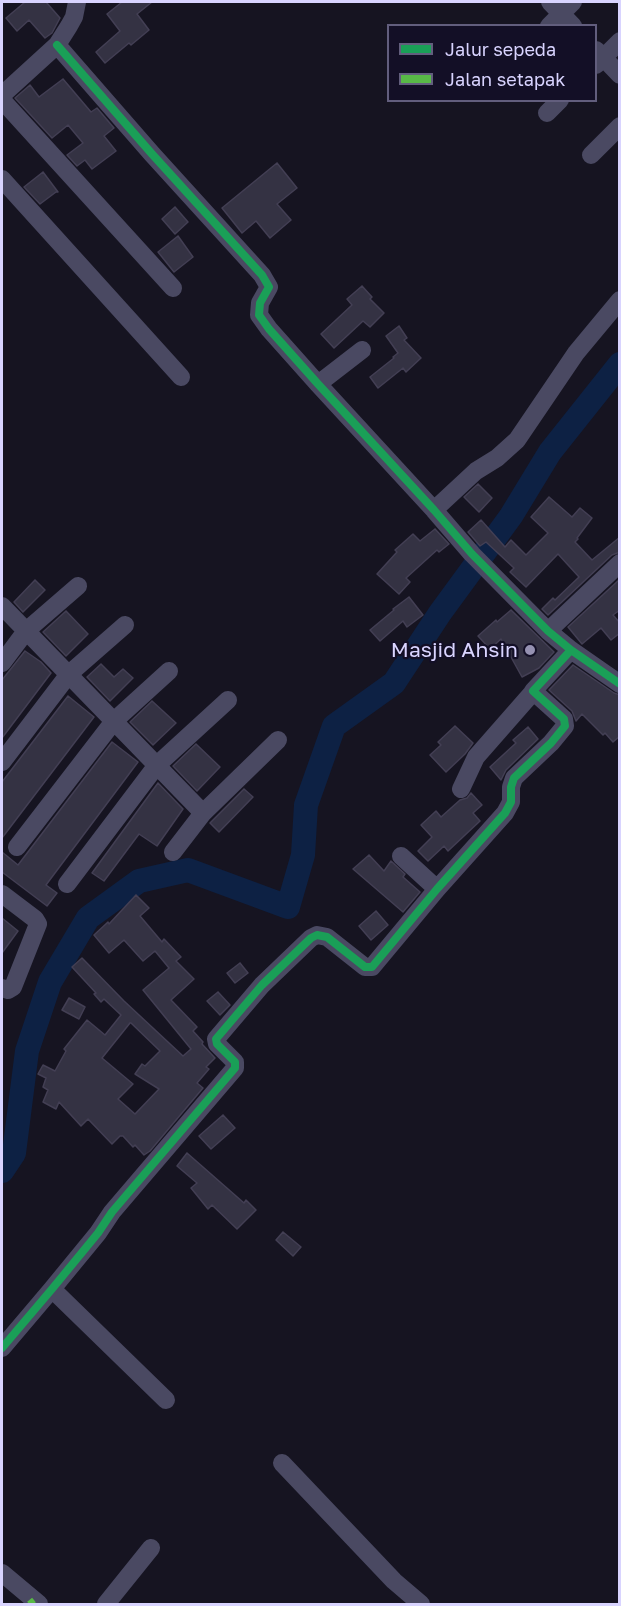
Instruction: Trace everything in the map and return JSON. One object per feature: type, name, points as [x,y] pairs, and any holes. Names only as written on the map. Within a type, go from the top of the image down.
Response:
[{"type":"street","points":[[2,95],[57,45],[74,17],[77,2]]},
{"type":"street","points":[[620,41],[598,58],[620,75]]},
{"type":"street","points":[[57,45],[262,275],[269,287],[260,303],[259,315],[318,384],[472,554],[548,631],[620,684]]},
{"type":"street","points":[[2,100],[173,288]]},
{"type":"street","points":[[591,155],[620,126]]},
{"type":"street","points":[[2,179],[180,377]]},
{"type":"street","points":[[434,510],[476,471],[497,458],[517,440],[576,353],[620,300]]},
{"type":"street","points":[[318,384],[362,350]]},
{"type":"street","points":[[548,631],[620,563]]},
{"type":"street","points":[[2,663],[26,631],[78,585]]},
{"type":"street","points":[[2,606],[203,813]]},
{"type":"street","points":[[2,762],[69,674],[125,625]]},
{"type":"street","points":[[461,789],[476,757],[571,650]]},
{"type":"street","points":[[17,847],[114,721],[169,671]]},
{"type":"street","points":[[2,1348],[98,1233],[112,1212],[235,1068],[235,1062],[217,1044],[216,1039],[262,985],[311,938],[317,935],[327,937],[365,967],[372,967],[507,810],[511,802],[512,784],[516,775],[536,758],[566,723],[533,692]]},
{"type":"street","points":[[67,884],[157,765],[228,699]]},
{"type":"street","points":[[173,852],[203,813],[278,740]]},
{"type":"street","points":[[401,856],[437,890]]},
{"type":"street","points":[[2,894],[35,919],[38,924],[14,987],[8,990],[2,988]]},
{"type":"street","points":[[52,1289],[166,1400]]},
{"type":"street","points":[[282,1463],[394,1581],[421,1605]]},
{"type":"street","points":[[106,1605],[151,1548]]},
{"type":"street","points":[[2,1573],[39,1605]]},
{"type":"building","points":[[25,2],[46,2],[60,18],[52,33],[45,38],[29,20],[17,31],[6,18]]},
{"type":"building","points":[[122,2],[152,2],[137,14],[149,30],[105,63],[96,52],[120,31],[107,14]]},
{"type":"building","points":[[63,79],[91,112],[97,108],[114,128],[104,136],[116,151],[92,169],[85,160],[77,166],[67,155],[83,143],[68,125],[52,138],[15,98],[30,85],[39,97]]},
{"type":"building","points":[[277,163],[297,188],[277,204],[291,220],[270,238],[256,221],[242,233],[222,208]]},
{"type":"building","points":[[43,172],[58,192],[40,204],[24,187]]},
{"type":"building","points":[[175,207],[188,222],[175,234],[162,219]]},
{"type":"building","points":[[178,236],[193,257],[174,272],[158,252]]},
{"type":"building","points":[[362,286],[372,297],[370,299],[384,313],[370,327],[363,321],[334,348],[321,334],[352,305],[347,299]]},
{"type":"building","points":[[399,326],[407,338],[404,340],[421,358],[406,372],[403,368],[378,388],[370,377],[398,353],[386,336]]},
{"type":"building","points":[[478,484],[492,498],[479,512],[464,497]]},
{"type":"building","points":[[549,497],[572,517],[580,508],[592,518],[575,542],[592,560],[620,537],[620,552],[612,555],[548,615],[542,609],[579,577],[558,554],[526,587],[510,572],[514,568],[486,542],[480,546],[468,532],[481,520],[505,547],[511,540],[526,555],[548,533],[531,517]]},
{"type":"building","points":[[435,529],[449,544],[439,552],[437,550],[406,578],[410,582],[399,594],[377,574],[397,552],[395,550],[413,534],[420,541]]},
{"type":"building","points":[[620,579],[620,610],[613,615],[620,623],[620,633],[611,640],[601,628],[582,644],[568,627]]},
{"type":"building","points":[[35,580],[45,590],[23,612],[14,602]]},
{"type":"building","points":[[409,597],[423,615],[407,627],[403,621],[380,641],[370,630]]},
{"type":"building","points":[[511,610],[554,652],[539,668],[522,677],[501,639],[490,649],[478,636]]},
{"type":"building","points":[[66,611],[88,634],[66,656],[43,632]]},
{"type":"building","points":[[25,651],[41,662],[51,673],[2,738],[2,680]]},
{"type":"building","points":[[101,664],[114,677],[123,669],[133,678],[110,701],[87,677]]},
{"type":"building","points":[[573,665],[620,695],[620,736],[613,742],[582,714],[576,721],[572,711],[549,690]]},
{"type":"building","points":[[68,696],[94,717],[2,838],[2,782]]},
{"type":"building","points":[[152,701],[176,723],[153,745],[130,722]]},
{"type":"building","points":[[455,726],[473,743],[446,772],[430,755],[441,745],[438,742]]},
{"type":"building","points":[[528,727],[538,739],[506,770],[501,780],[490,767],[516,743],[513,740]]},
{"type":"building","points":[[112,742],[138,762],[46,885],[57,893],[47,906],[2,872],[2,852],[18,865]]},
{"type":"building","points":[[196,744],[220,767],[197,791],[173,766]]},
{"type":"building","points":[[158,783],[183,809],[157,846],[139,834],[104,881],[92,873]]},
{"type":"building","points":[[244,789],[253,797],[219,832],[210,823]]},
{"type":"building","points":[[471,793],[482,805],[473,813],[480,821],[448,851],[444,846],[428,861],[418,851],[432,837],[421,825],[436,811],[441,817]]},
{"type":"building","points":[[369,855],[384,871],[391,861],[405,874],[403,877],[420,892],[403,912],[353,869]]},
{"type":"building","points":[[136,895],[149,908],[140,916],[162,942],[164,939],[181,957],[176,961],[194,979],[171,1000],[197,1027],[193,1031],[215,1058],[206,1067],[209,1069],[197,1083],[203,1088],[150,1151],[144,1155],[123,1136],[112,1144],[88,1119],[81,1126],[59,1102],[56,1109],[43,1102],[48,1090],[43,1087],[46,1078],[38,1074],[43,1065],[55,1071],[66,1051],[64,1049],[87,1020],[105,1035],[121,1015],[104,999],[101,1002],[94,994],[96,993],[72,967],[82,958],[183,1056],[191,1049],[143,990],[169,968],[155,951],[143,961],[124,940],[109,953],[94,935],[108,922],[109,924]],"holes":[[[131,1023],[160,1051],[145,1066],[142,1064],[135,1074],[159,1089],[135,1114],[118,1099],[133,1084],[102,1058]]]},
{"type":"building","points":[[376,911],[388,925],[371,940],[359,926]]},
{"type":"building","points":[[2,918],[18,931],[2,953]]},
{"type":"building","points":[[240,963],[248,973],[235,983],[227,973]]},
{"type":"building","points":[[218,992],[230,1005],[220,1015],[207,1001]]},
{"type":"building","points":[[69,998],[85,1007],[79,1019],[62,1010]]},
{"type":"building","points":[[223,1115],[235,1128],[211,1149],[199,1136]]},
{"type":"building","points":[[187,1153],[244,1203],[246,1200],[256,1210],[237,1229],[212,1205],[208,1209],[191,1188],[197,1183],[177,1166]]},
{"type":"building","points":[[283,1232],[301,1247],[293,1256],[276,1240]]},
{"type":"waterway","points":[[2,1171],[14,1153],[27,1051],[50,982],[88,918],[139,881],[188,870],[288,907],[303,855],[306,805],[334,726],[394,683],[440,613],[511,516],[550,452],[620,364]]},
{"type":"marked path","points":[[29,1604],[34,1600]]},
{"type":"cycle path","points":[[57,45],[262,275],[269,287],[260,303],[259,315],[269,329],[472,554],[548,631],[620,684]]},
{"type":"cycle path","points":[[2,1348],[98,1233],[112,1212],[235,1068],[235,1062],[217,1044],[216,1039],[262,985],[311,938],[317,935],[327,937],[365,967],[372,967],[505,813],[511,802],[511,787],[514,778],[551,743],[565,726],[564,719],[533,691],[571,650]]},
{"type":"place","name":"Masjid Ahsin","points":[[530,650]]}]
